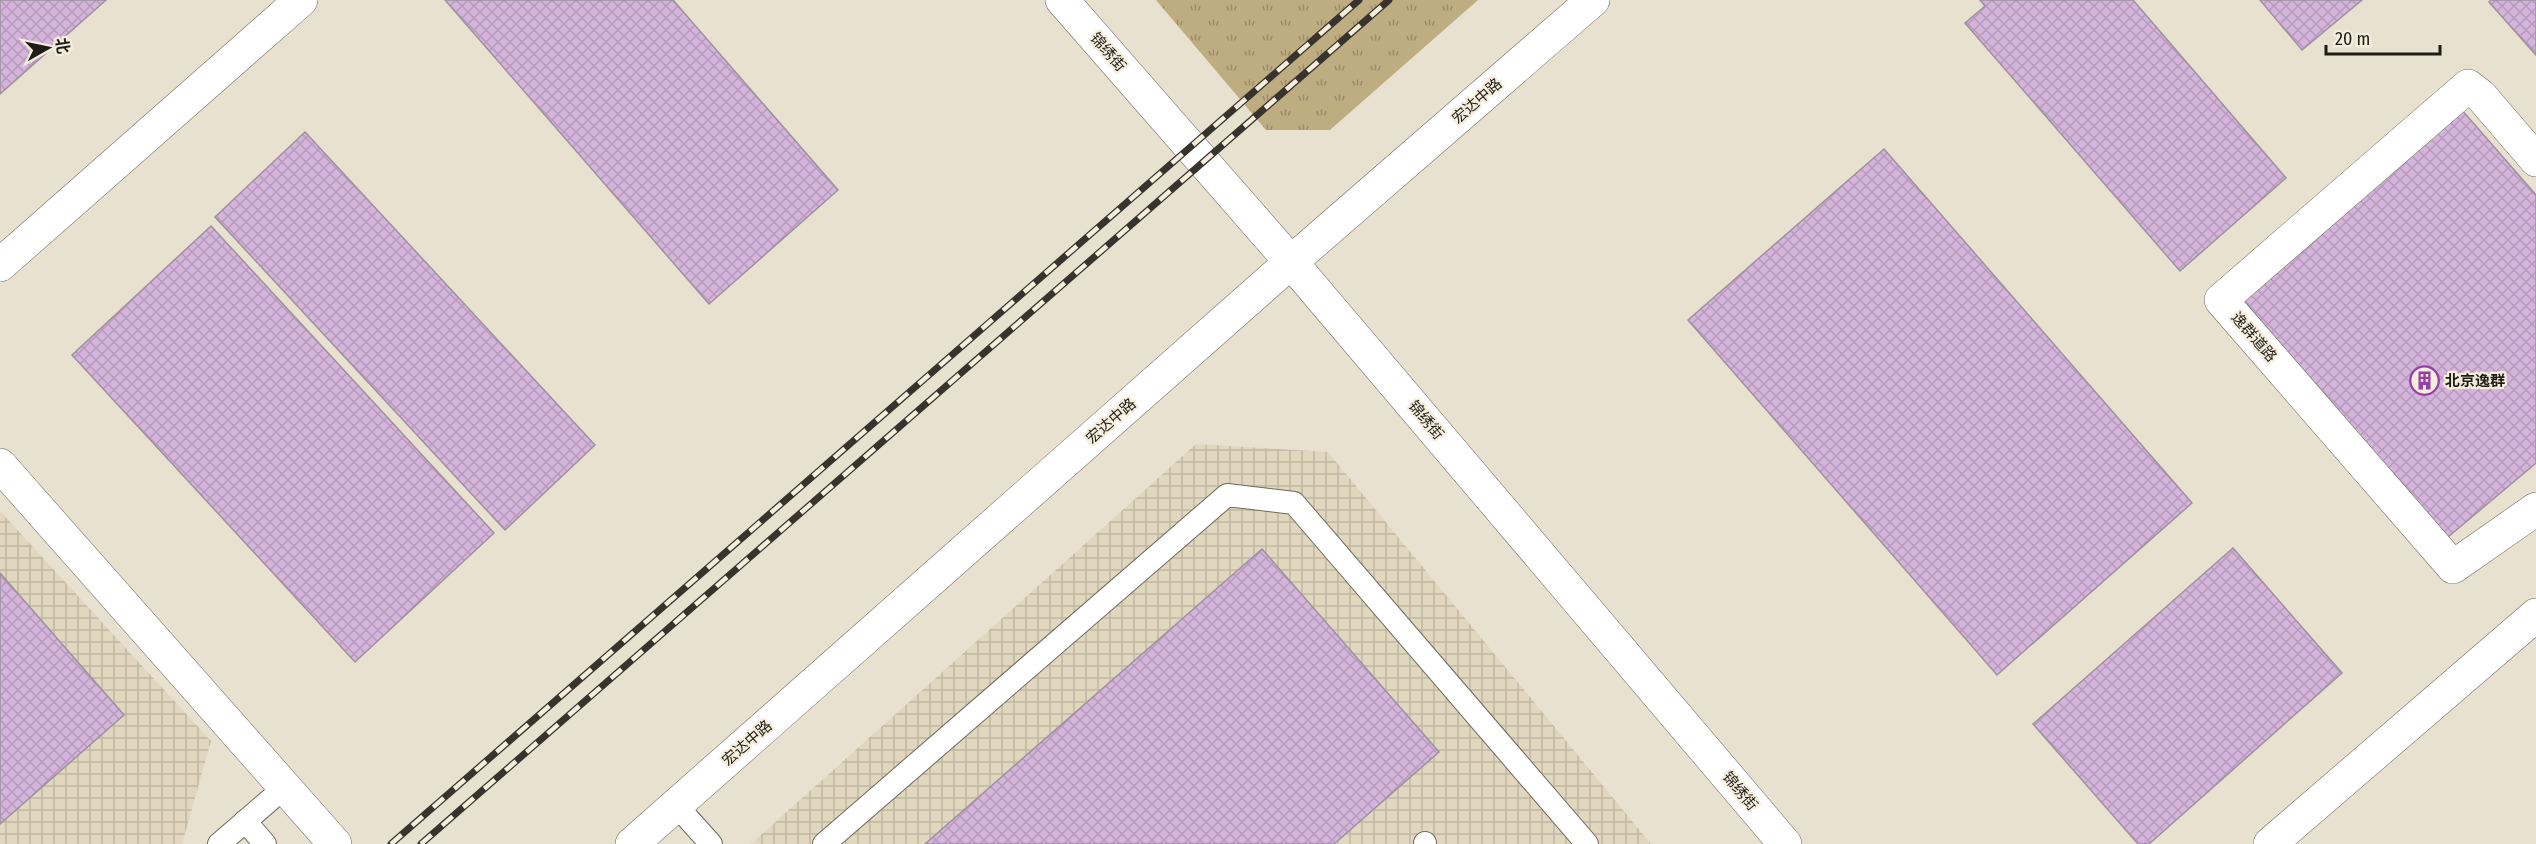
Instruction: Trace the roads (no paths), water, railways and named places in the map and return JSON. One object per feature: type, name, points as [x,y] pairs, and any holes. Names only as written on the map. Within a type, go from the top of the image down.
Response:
[{"type":"street","points":[[0,265],[301,0]]},
{"type":"street","name":"锦绣街","points":[[1062,0],[1291,262],[1785,844]]},
{"type":"street","name":"宏达中路","points":[[632,844],[1291,262],[1593,0]]},
{"type":"street","name":"逸群道路","points":[[2536,160],[2481,96],[2469,86],[2222,300],[2453,567],[2536,509]]},
{"type":"street","points":[[0,465],[335,844]]},
{"type":"street","points":[[2270,844],[2536,615]]},
{"type":"lane","points":[[824,844],[1227,495],[1294,503],[1587,844]]},
{"type":"lane","points":[[219,844],[285,787]]},
{"type":"lane","points":[[676,805],[711,844]]},
{"type":"lane","points":[[245,821],[266,844]]},
{"type":"railway","points":[[391,844],[1359,0]]},
{"type":"railway","points":[[421,844],[1389,0]]},
{"type":"place","name":"北京逸群","points":[[2424,381]]}]
